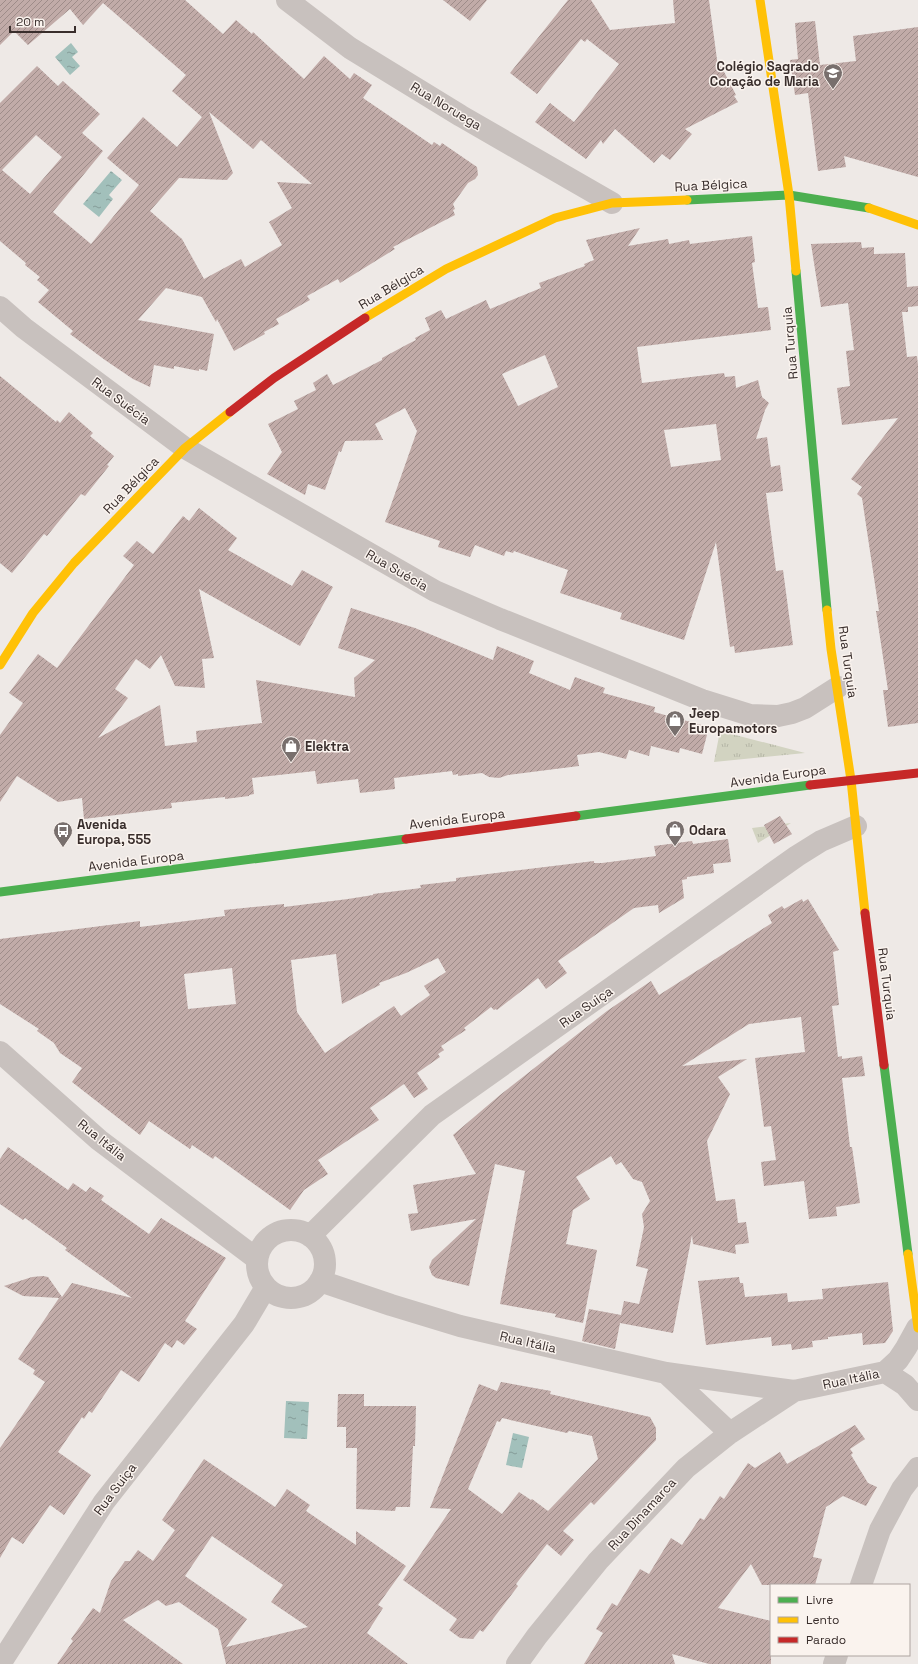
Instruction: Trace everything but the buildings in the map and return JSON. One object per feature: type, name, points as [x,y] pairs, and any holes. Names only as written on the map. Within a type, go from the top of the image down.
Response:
[{"type":"street","name":"Rua Noruega","points":[[287,0],[350,48],[461,116],[612,203]]},
{"type":"street","name":"Rua Turquia","points":[[760,0],[788,195],[831,649],[838,686],[851,780],[860,869],[917,1328]]},
{"type":"street","name":"Rua Bélgica","points":[[0,665],[33,613],[74,563],[185,448],[280,373],[349,327],[446,269],[555,218],[612,203],[788,195],[869,208],[918,225]]},
{"type":"street","name":"Rua Suécia","points":[[0,306],[24,328],[185,448],[435,591],[500,619],[702,700],[750,715],[778,716],[792,713],[806,708],[838,686]]},
{"type":"street","name":"Avenida Europa","points":[[0,892],[851,780],[918,773]]},
{"type":"street","name":"Rua Suiça","points":[[315,1241],[334,1212],[432,1115],[797,856],[821,841],[856,826]]},
{"type":"street","name":"Rua Itália","points":[[0,1052],[99,1140],[208,1223],[259,1252]]},
{"type":"street","points":[[284,1231],[298,1231],[315,1241],[324,1257],[322,1275],[312,1290],[302,1296],[290,1298],[272,1291],[260,1279],[257,1269],[259,1252],[272,1236],[284,1231]]},
{"type":"street","name":"Rua Itália","points":[[322,1275],[391,1305],[460,1326],[666,1373],[794,1391],[885,1372],[902,1354],[917,1328]]},
{"type":"street","name":"Rua Suiça","points":[[0,1664],[104,1502],[244,1324],[272,1291]]},
{"type":"street","points":[[885,1372],[906,1385],[918,1400]]},
{"type":"street","points":[[666,1373],[730,1433]]},
{"type":"street","name":"Rua Dinamarca","points":[[517,1664],[537,1636],[598,1561],[686,1468],[730,1433],[794,1391]]},
{"type":"street","points":[[861,1584],[880,1530],[902,1489],[918,1468]]},
{"type":"green space","points":[[720,731],[805,753],[714,762]]},
{"type":"green space","points":[[791,823],[758,843],[752,828]]},
{"type":"water","points":[[71,43],[78,52],[72,57],[80,66],[70,75],[55,57]]},
{"type":"water","points":[[111,171],[122,180],[109,195],[113,199],[99,217],[83,204]]},
{"type":"water","points":[[286,1401],[309,1402],[307,1439],[284,1438]]},
{"type":"water","points":[[513,1433],[529,1437],[522,1468],[506,1465]]},
{"type":"traffic: fast","points":[[687,200],[789,195],[869,208]]},
{"type":"traffic: fast","points":[[796,271],[827,610]]},
{"type":"traffic: fast","points":[[576,816],[810,785]]},
{"type":"traffic: fast","points":[[0,892],[406,839]]},
{"type":"traffic: fast","points":[[884,1065],[908,1254]]},
{"type":"traffic: slow","points":[[760,0],[789,195],[796,271]]},
{"type":"traffic: slow","points":[[365,318],[446,269],[555,218],[612,203],[687,200]]},
{"type":"traffic: slow","points":[[869,208],[918,225]]},
{"type":"traffic: slow","points":[[0,665],[33,613],[74,563],[185,448],[230,412]]},
{"type":"traffic: slow","points":[[827,610],[831,649],[851,780],[865,913]]},
{"type":"traffic: slow","points":[[908,1254],[918,1328]]},
{"type":"traffic: jam","points":[[230,412],[274,378],[365,318]]},
{"type":"traffic: jam","points":[[810,785],[918,773]]},
{"type":"traffic: jam","points":[[406,839],[576,816]]},
{"type":"traffic: jam","points":[[865,913],[884,1065]]},
{"type":"place","name":"Colégio Sagrado Coração de Maria","points":[[833,90]]},
{"type":"place","name":"Jeep Europamotors","points":[[675,737]]},
{"type":"place","name":"Elektra","points":[[291,763]]},
{"type":"place","name":"Odara","points":[[675,847]]},
{"type":"place","name":"Avenida Europa, 555","points":[[63,848]]}]
